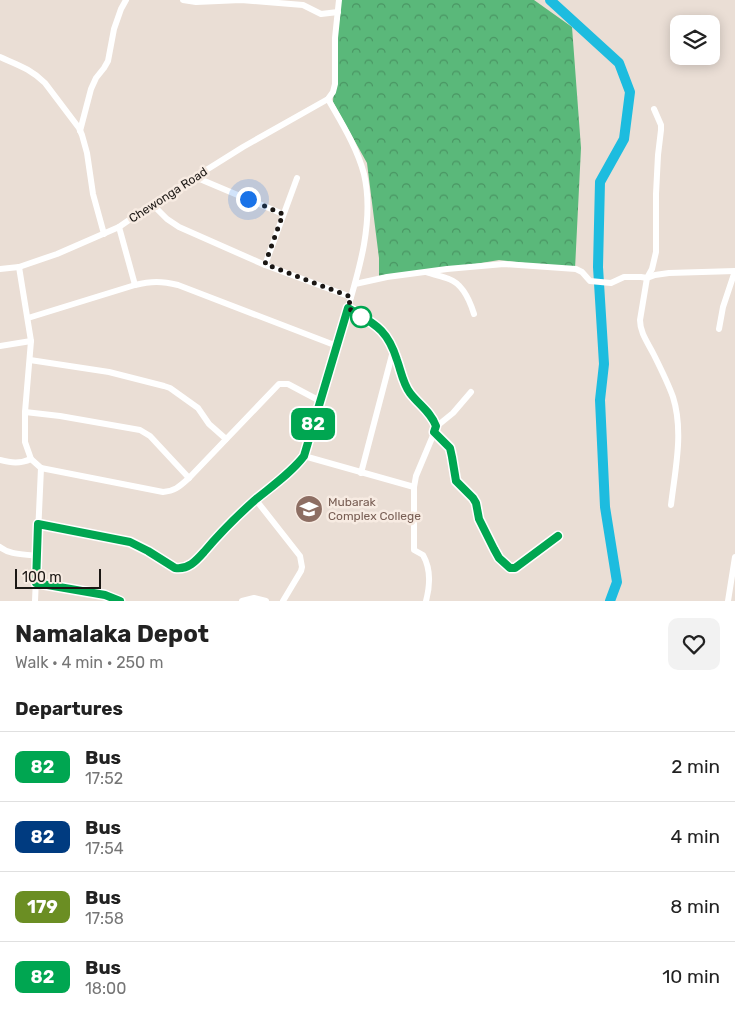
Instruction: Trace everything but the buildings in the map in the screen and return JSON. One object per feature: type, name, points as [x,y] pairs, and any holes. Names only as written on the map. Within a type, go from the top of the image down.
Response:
[{"type":"street","points":[[80,130],[91,89],[108,61],[114,29],[126,0]]},
{"type":"street","points":[[183,0],[196,2],[241,0],[303,5],[321,14],[338,12]]},
{"type":"street","points":[[38,524],[130,542],[175,568],[188,567],[221,531],[298,464],[304,456],[355,284],[365,235],[366,185],[361,165],[343,125],[328,99],[333,92],[335,84],[335,38],[340,0]]},
{"type":"street","points":[[0,56],[29,70],[45,83],[80,130],[87,153],[93,194],[104,234]]},
{"type":"street","name":"Chewonga Road","points":[[0,269],[19,267],[64,252],[119,227],[243,147],[328,99]]},
{"type":"street","points":[[654,109],[661,125],[656,194],[656,252],[648,278],[640,326],[659,364],[675,407],[678,440],[671,505]]},
{"type":"street","points":[[195,177],[283,214]]},
{"type":"street","points":[[265,264],[297,178]]},
{"type":"street","points":[[152,204],[179,228],[351,297]]},
{"type":"street","points":[[119,227],[135,285]]},
{"type":"street","points":[[355,284],[387,277],[504,264],[576,269],[590,280],[611,283],[624,277],[648,278],[670,273],[735,271],[723,307],[719,329]]},
{"type":"street","points":[[19,267],[31,341],[25,412],[26,442],[31,459],[41,468],[162,492],[171,492],[178,488],[279,384],[288,384],[320,401]]},
{"type":"street","points":[[425,272],[450,279],[454,282],[468,298],[474,314]]},
{"type":"street","points":[[28,318],[135,285],[151,281],[165,282],[178,285],[337,346]]},
{"type":"street","points":[[348,308],[380,329],[387,337],[394,349],[405,385],[432,416],[435,429],[450,448],[456,481],[476,503],[482,525],[499,558],[510,568],[515,568],[558,536]]},
{"type":"street","points":[[0,346],[31,341]]},
{"type":"street","points":[[361,473],[394,349]]},
{"type":"street","points":[[30,360],[109,372],[170,388],[198,408],[209,424],[226,439]]},
{"type":"street","points":[[426,601],[429,584],[428,566],[424,555],[414,550],[414,488],[416,476],[435,429],[472,392]]},
{"type":"street","points":[[25,412],[140,430],[150,436],[188,478]]},
{"type":"street","points":[[304,456],[414,488]]},
{"type":"street","points":[[0,460],[18,463],[31,459]]},
{"type":"street","points":[[35,601],[41,468]]},
{"type":"street","points":[[256,500],[300,556],[301,571],[283,601]]},
{"type":"street","points":[[0,546],[6,551],[13,553],[37,556]]},
{"type":"street","points":[[728,601],[735,557]]},
{"type":"street","points":[[36,583],[95,597],[105,595],[120,601]]},
{"type":"street","points":[[242,601],[254,598],[266,601]]},
{"type":"green space","points":[[338,0],[534,0],[572,27],[581,148],[575,269],[499,260],[379,280],[379,258],[367,163],[333,102]]},
{"type":"waterway","points":[[550,0],[619,63],[630,92],[624,139],[600,182],[598,267],[604,364],[600,400],[605,507],[617,582],[610,601]]},
{"type":"bus line","name":"82","points":[[120,601],[105,595],[36,583],[38,524],[130,542],[139,545],[175,568],[188,567],[221,531],[298,464],[304,456],[348,308],[384,332],[394,349],[405,385],[432,416],[436,426],[434,432],[450,448],[456,481],[476,503],[479,519],[499,558],[510,568],[515,568],[558,536]]},
{"type":"place","name":"Mubarak Complex College","points":[[309,509]]},
{"type":"route","points":[[248,199],[283,214],[265,264],[351,297],[348,308],[361,317]]}]
